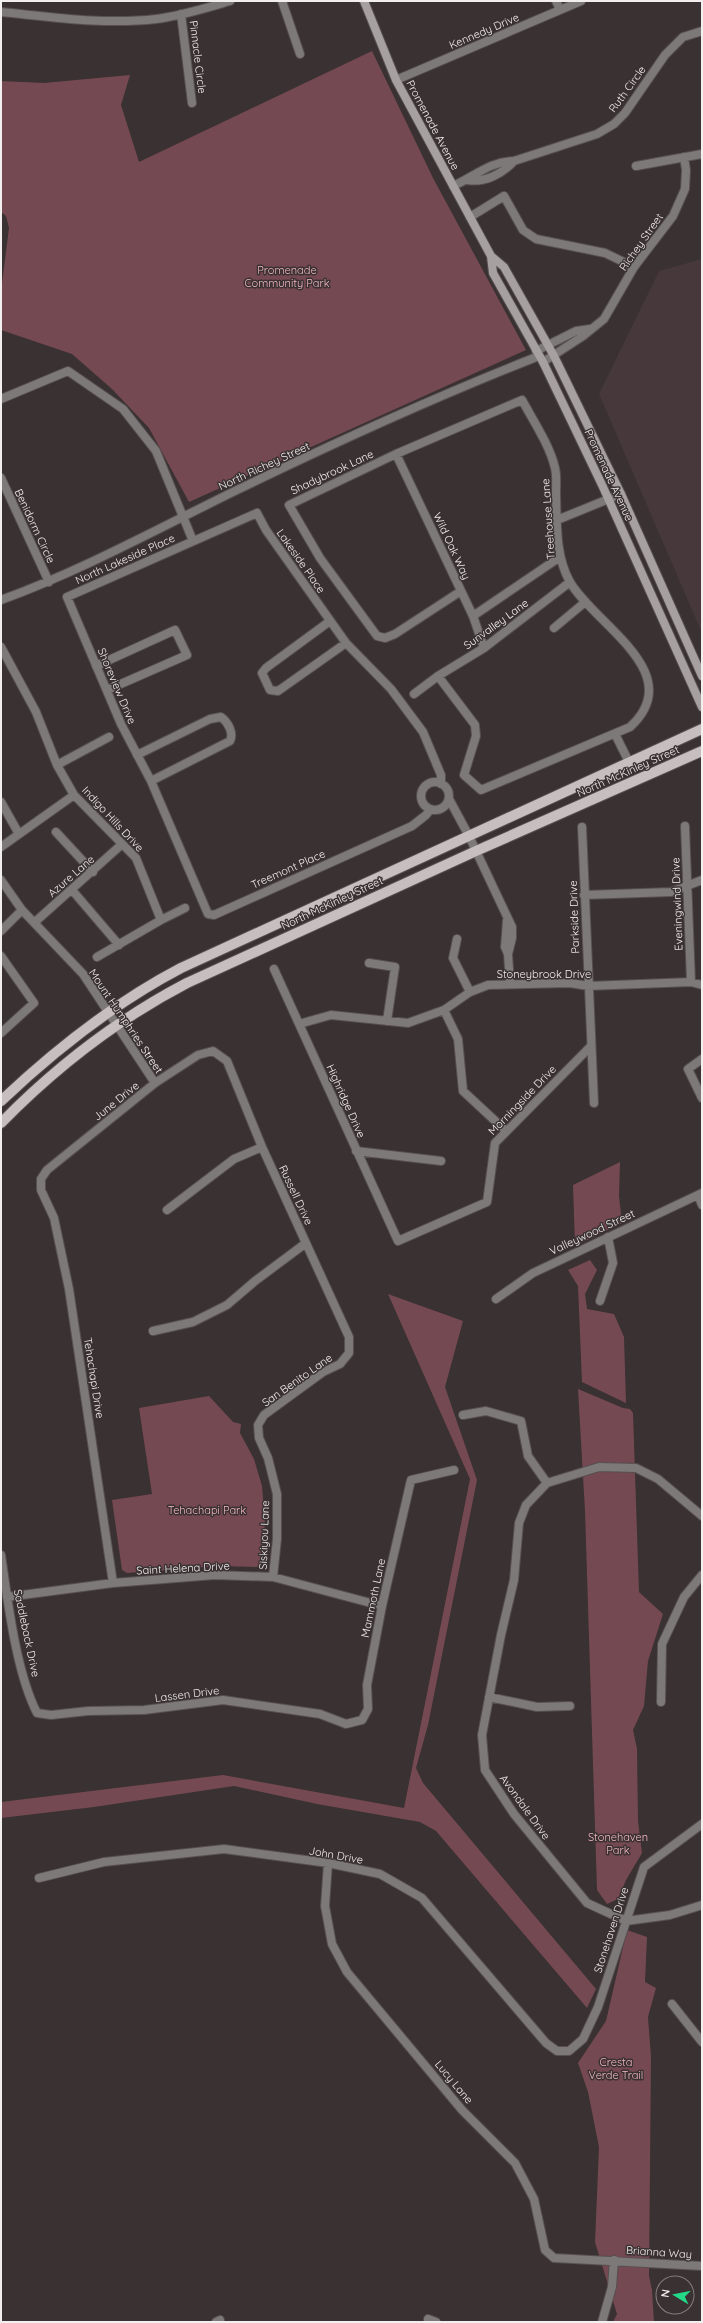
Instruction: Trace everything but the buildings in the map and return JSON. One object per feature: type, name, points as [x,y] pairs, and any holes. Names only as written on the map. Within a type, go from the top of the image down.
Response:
[{"type":"main road","name":"Promenade Avenue","points":[[364,1],[396,80],[491,256],[504,267],[554,356],[621,494],[702,676]]},
{"type":"main road","name":"Promenade Avenue","points":[[491,256],[493,273],[539,356],[609,500],[702,707]]},
{"type":"main road","name":"North McKinley Street","points":[[1,1101],[32,1071],[106,1012],[149,985],[181,968],[702,729]]},
{"type":"main road","name":"North McKinley Street","points":[[1,1123],[43,1082],[116,1026],[152,1001],[187,983],[476,851],[702,751]]},
{"type":"street","points":[[1,12],[55,18],[126,21],[157,19],[230,1]]},
{"type":"street","points":[[282,1],[300,54]]},
{"type":"street","points":[[556,1],[560,10]]},
{"type":"street","name":"Kennedy Drive","points":[[396,80],[581,1]]},
{"type":"street","name":"Pinnacle Circle","points":[[181,14],[192,103]]},
{"type":"street","name":"Ruth Circle","points":[[453,186],[467,180],[475,173],[501,161],[514,162],[597,134],[614,124],[625,113],[665,55],[683,37],[702,31]]},
{"type":"street","points":[[636,166],[702,154]]},
{"type":"street","name":"Richey Street","points":[[539,356],[554,356],[604,319],[634,267],[673,216],[685,189],[686,170],[684,157]]},
{"type":"street","points":[[470,217],[504,196],[523,230],[536,239],[605,253],[634,267]]},
{"type":"street","name":"Richey Street","points":[[539,356],[548,345],[576,331],[591,328]]},
{"type":"street","name":"North Richey Street","points":[[1,600],[49,582],[435,398],[539,356]]},
{"type":"street","name":"North Lakeside Place","points":[[1,399],[68,370],[123,409],[156,451],[193,541]]},
{"type":"street","name":"Treehouse Lane","points":[[438,676],[475,725],[476,736],[464,775],[481,790],[630,727],[639,719],[647,700],[647,677],[639,659],[615,631],[584,603],[570,582],[560,557],[555,468],[538,428],[522,400],[485,415]]},
{"type":"street","name":"Shadybrook Lane","points":[[461,591],[395,634],[386,638],[377,636],[320,558],[289,505],[396,454],[485,415]]},
{"type":"street","name":"Wild Oak Way","points":[[396,454],[473,616],[484,648]]},
{"type":"street","name":"Benidorm Circle","points":[[1,478],[49,582]]},
{"type":"street","points":[[557,520],[621,494]]},
{"type":"street","name":"North Lakeside Place","points":[[67,597],[256,513]]},
{"type":"street","name":"Lakeside Place","points":[[256,513],[266,530],[346,643],[391,689],[423,732],[441,775],[441,784],[448,790],[449,799],[469,836],[507,920],[512,927],[512,938],[508,954],[510,984]]},
{"type":"street","points":[[473,616],[560,557]]},
{"type":"street","name":"Sunvalley Lane","points":[[414,694],[438,676],[484,648],[570,582]]},
{"type":"street","name":"Shoreview Drive","points":[[67,597],[96,666],[151,781],[183,857]]},
{"type":"street","points":[[554,628],[584,603]]},
{"type":"street","points":[[330,621],[266,668],[262,673],[265,683],[270,690],[278,691],[346,643]]},
{"type":"street","points":[[96,666],[175,630],[187,655],[107,690]]},
{"type":"street","name":"Indigo Hills Drive","points":[[2,651],[36,712],[57,765],[74,795],[121,845],[136,858],[161,920]]},
{"type":"street","points":[[137,754],[210,720],[222,717],[226,721],[230,730],[230,741],[151,781]]},
{"type":"street","points":[[615,734],[629,762]]},
{"type":"street","points":[[57,765],[109,737]]},
{"type":"street","points":[[441,784],[428,784],[422,790],[422,804],[430,810],[435,811],[444,808],[449,799]]},
{"type":"street","points":[[1,846],[74,795]]},
{"type":"street","points":[[1,802],[19,834]]},
{"type":"street","name":"Treemont Place","points":[[183,857],[208,914],[214,915],[412,826],[430,810]]},
{"type":"street","name":"Eveningwind Drive","points":[[685,826],[691,982]]},
{"type":"street","name":"Parkside Drive","points":[[582,827],[594,1103]]},
{"type":"street","points":[[56,832],[93,872]]},
{"type":"street","name":"Azure Lane","points":[[35,922],[93,872],[121,845]]},
{"type":"street","name":"Mount Humphries Street","points":[[1,880],[22,910],[83,974],[106,1012],[155,1084]]},
{"type":"street","points":[[584,895],[671,892],[702,880]]},
{"type":"street","points":[[72,890],[119,945]]},
{"type":"street","points":[[97,957],[185,908]]},
{"type":"street","points":[[1,931],[22,910]]},
{"type":"street","points":[[457,939],[453,958],[470,992]]},
{"type":"street","points":[[1,956],[34,1003],[1,1033]]},
{"type":"street","points":[[369,963],[395,967],[387,1021]]},
{"type":"street","name":"Highridge Drive","points":[[274,970],[398,1241]]},
{"type":"street","name":"Stoneybrook Drive","points":[[299,1024],[331,1015],[408,1023],[444,1010],[470,992],[488,985],[570,983],[588,986],[691,982],[702,985]]},
{"type":"street","points":[[444,1010],[458,1039],[463,1091],[505,1130]]},
{"type":"street","name":"Morningside Drive","points":[[398,1241],[487,1202],[495,1143],[505,1130],[591,1046]]},
{"type":"street","name":"June Drive","points":[[42,1179],[47,1170],[155,1084],[198,1055],[213,1051]]},
{"type":"street","name":"Russell Drive","points":[[213,1051],[227,1062],[262,1147],[349,1337],[349,1353]]},
{"type":"street","points":[[702,1059],[688,1069],[702,1098]]},
{"type":"street","points":[[167,1210],[234,1159],[262,1147]]},
{"type":"street","points":[[356,1151],[440,1161]]},
{"type":"street","name":"Tehachapi Drive","points":[[42,1179],[41,1190],[54,1218],[69,1289],[113,1583]]},
{"type":"street","points":[[700,1194],[702,1205]]},
{"type":"street","name":"Valleywood Street","points":[[496,1299],[533,1272],[700,1194]]},
{"type":"street","points":[[600,1301],[613,1263],[608,1237]]},
{"type":"street","points":[[153,1331],[193,1322],[227,1305],[255,1281],[306,1243]]},
{"type":"street","name":"San Benito Lane","points":[[258,1425],[264,1416],[323,1372],[340,1364],[349,1353]]},
{"type":"street","points":[[463,1415],[486,1411],[521,1421],[528,1456],[547,1482],[599,1467],[636,1468],[658,1479],[702,1516]]},
{"type":"street","name":"Siskiyou Lane","points":[[258,1425],[258,1438],[268,1458],[277,1494],[277,1539],[274,1577]]},
{"type":"street","name":"Mammoth Lane","points":[[362,1720],[368,1709],[367,1685],[382,1606],[411,1480],[454,1470]]},
{"type":"street","name":"Avondale Drive","points":[[547,1482],[526,1505],[519,1523],[514,1580],[500,1635],[482,1735],[485,1770],[514,1814],[587,1903],[626,1920]]},
{"type":"street","name":"Saddleback Drive","points":[[1,1555],[7,1597],[30,1699],[37,1713]]},
{"type":"street","name":"Saint Helena Drive","points":[[7,1597],[113,1583],[215,1575],[274,1577],[382,1606]]},
{"type":"street","points":[[661,1702],[662,1644],[684,1597],[702,1576]]},
{"type":"street","points":[[489,1698],[537,1707],[570,1706]]},
{"type":"street","name":"Lassen Drive","points":[[37,1713],[51,1715],[88,1711],[144,1710],[223,1700],[320,1714],[346,1724],[362,1720]]},
{"type":"street","name":"Stonehaven Drive","points":[[557,2052],[569,2051],[583,2039],[598,2007],[644,1867],[702,1824]]},
{"type":"street","name":"John Drive","points":[[39,1878],[104,1862],[224,1849],[328,1863],[380,1874],[422,1898],[546,2043],[557,2052]]},
{"type":"street","name":"Lucy Lane","points":[[328,1863],[325,1906],[332,1944],[347,1972],[462,2110],[515,2163],[534,2200],[545,2250],[554,2258],[614,2260]]},
{"type":"street","points":[[626,1920],[670,1915],[702,1905]]},
{"type":"street","points":[[672,2004],[702,2042]]},
{"type":"street","points":[[602,2322],[612,2287],[614,2260]]},
{"type":"street","name":"Brianna Way","points":[[614,2260],[702,2265]]},
{"type":"street","points":[[428,2319],[436,2322]]},
{"type":"shaded area","points":[[702,259],[702,633],[599,394],[659,271]]},
{"type":"green space","name":"Promenade Community Park","points":[[372,51],[433,178],[526,350],[189,502],[149,428],[112,389],[72,354],[1,330],[1,291],[9,228],[6,216],[1,212],[1,81],[44,83],[130,75],[121,105],[139,162]]},
{"type":"green space","points":[[620,1162],[619,1196],[622,1223],[575,1246],[573,1185]]},
{"type":"green space","points":[[590,1260],[597,1270],[585,1294],[587,1309],[614,1314],[624,1337],[626,1403],[582,1382],[578,1286],[568,1270]]},
{"type":"green space","points":[[388,1294],[463,1321],[445,1387],[477,1480],[428,1725],[416,1768],[423,1783],[596,1989],[587,2008],[436,1831],[420,1822],[317,1804],[234,1786],[94,1807],[1,1818],[1,1802],[223,1775],[404,1808],[470,1479]]},
{"type":"green space","name":"Stonehaven Park","points":[[578,1389],[623,1408],[630,1409],[633,1413],[639,1592],[663,1614],[648,1661],[644,1706],[633,1730],[637,1749],[638,1821],[642,1853],[626,1880],[618,1899],[607,1904],[597,1890],[585,1511]]},
{"type":"green space","name":"Tehachapi Park","points":[[209,1396],[233,1422],[241,1424],[240,1433],[254,1459],[262,1486],[265,1521],[262,1563],[258,1567],[219,1566],[127,1573],[122,1570],[112,1500],[152,1494],[139,1408]]},
{"type":"green space","name":"Cresta Verde Trail","points":[[627,1930],[647,1937],[645,1982],[656,1988],[648,2017],[651,2057],[649,2276],[652,2290],[654,2322],[613,2322],[617,2314],[595,2242],[599,2147],[588,2092],[578,2063],[606,2021]]}]
